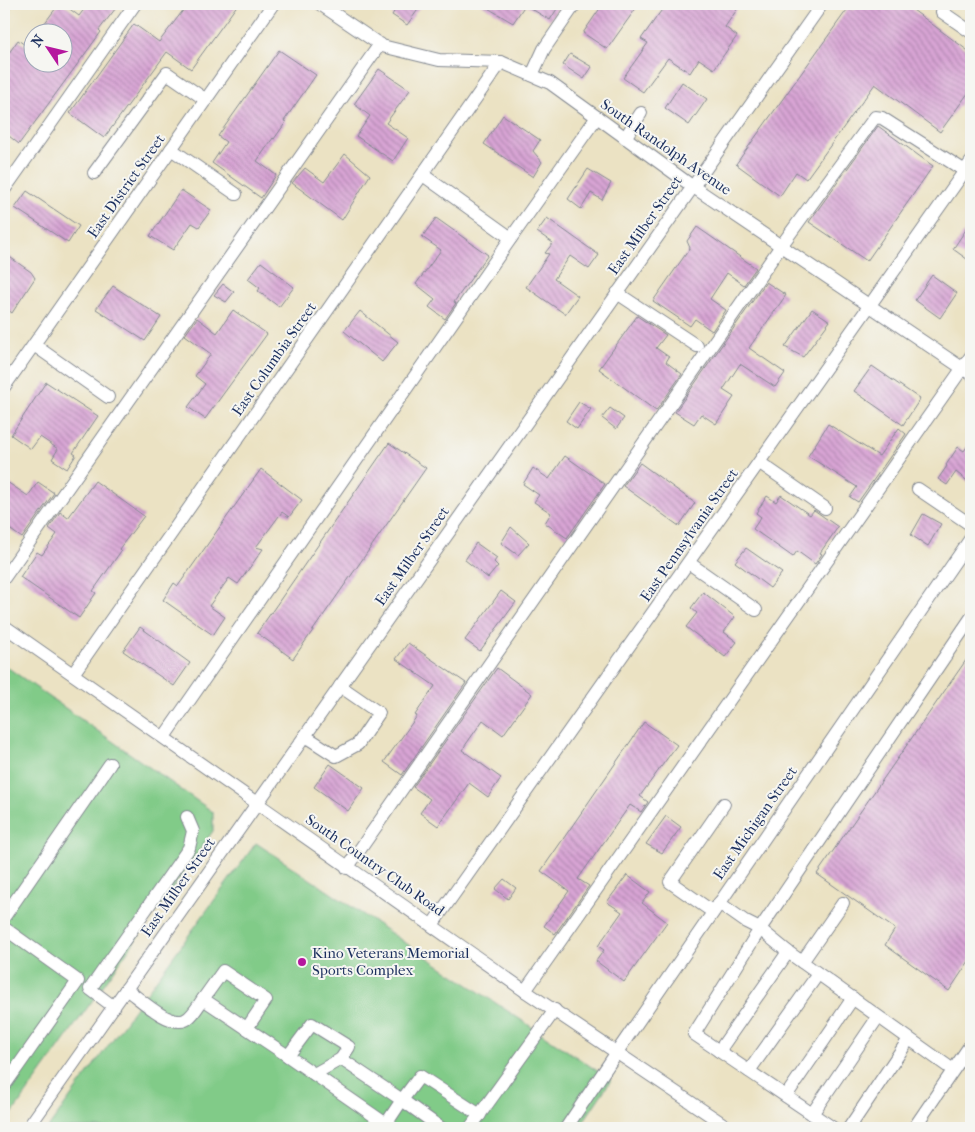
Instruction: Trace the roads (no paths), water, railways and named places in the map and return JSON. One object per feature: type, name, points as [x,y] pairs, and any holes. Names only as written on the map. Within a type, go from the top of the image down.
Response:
[{"type":"street","points":[[4,190],[134,4]]},
{"type":"street","name":"East District Street","points":[[4,387],[273,4]]},
{"type":"street","name":"South Randolph Avenue","points":[[320,4],[380,44],[439,60],[501,62],[550,84],[692,186],[967,371]]},
{"type":"street","points":[[532,75],[544,49],[575,4]]},
{"type":"street","name":"East Milber Street","points":[[28,1128],[822,4]]},
{"type":"street","points":[[942,12],[971,32]]},
{"type":"street","points":[[5,573],[380,44]]},
{"type":"street","name":"East Columbia Street","points":[[73,674],[501,62]]},
{"type":"street","points":[[94,173],[167,74],[206,100]]},
{"type":"street","points":[[625,138],[641,113]]},
{"type":"street","points":[[164,737],[597,117]]},
{"type":"street","points":[[347,868],[781,246],[875,117],[882,118],[968,166]]},
{"type":"street","points":[[172,149],[236,194]]},
{"type":"street","name":"East Pennsylvania Street","points":[[432,925],[968,166]]},
{"type":"street","points":[[423,175],[511,238]]},
{"type":"street","points":[[617,293],[697,346]]},
{"type":"street","points":[[34,345],[108,397]]},
{"type":"street","points":[[525,991],[967,371],[971,356]]},
{"type":"street","points":[[760,463],[825,508]]},
{"type":"street","points":[[918,489],[971,525]]},
{"type":"street","name":"East Michigan Street","points":[[566,1128],[971,538]]},
{"type":"street","points":[[689,563],[756,610]]},
{"type":"street","points":[[833,1128],[694,1034],[760,930],[971,618]]},
{"type":"street","name":"South Country Club Road","points":[[4,626],[258,803],[347,868],[525,991],[729,1128]]},
{"type":"street","points":[[305,736],[336,756],[358,744],[379,713],[340,686]]},
{"type":"street","points":[[4,917],[110,764]]},
{"type":"street","points":[[724,804],[670,882],[760,930],[818,974],[953,1070]]},
{"type":"street","points":[[114,1007],[90,989],[189,848],[193,831],[187,817]]},
{"type":"street","points":[[802,962],[844,903]]},
{"type":"street","points":[[4,928],[78,981],[4,1086]]},
{"type":"street","points":[[719,1051],[788,952]]},
{"type":"street","points":[[126,989],[168,1019],[178,1022],[190,1016],[223,971],[266,1000],[247,1028]]},
{"type":"street","points":[[749,1071],[818,974]]},
{"type":"street","points":[[786,1096],[852,998]]},
{"type":"street","points":[[203,999],[388,1126],[402,1100],[420,1076],[480,1115]]},
{"type":"street","points":[[470,1128],[554,1010]]},
{"type":"street","points":[[812,1114],[878,1017]]},
{"type":"street","points":[[288,1056],[312,1024],[349,1047],[341,1059],[314,1074]]},
{"type":"street","points":[[849,1128],[909,1039]]},
{"type":"street","points":[[914,1128],[971,1044]]},
{"type":"street","points":[[341,1059],[441,1128]]},
{"type":"place","name":"Kino Veterans Memorial Sports Complex","points":[[302,962]]}]
